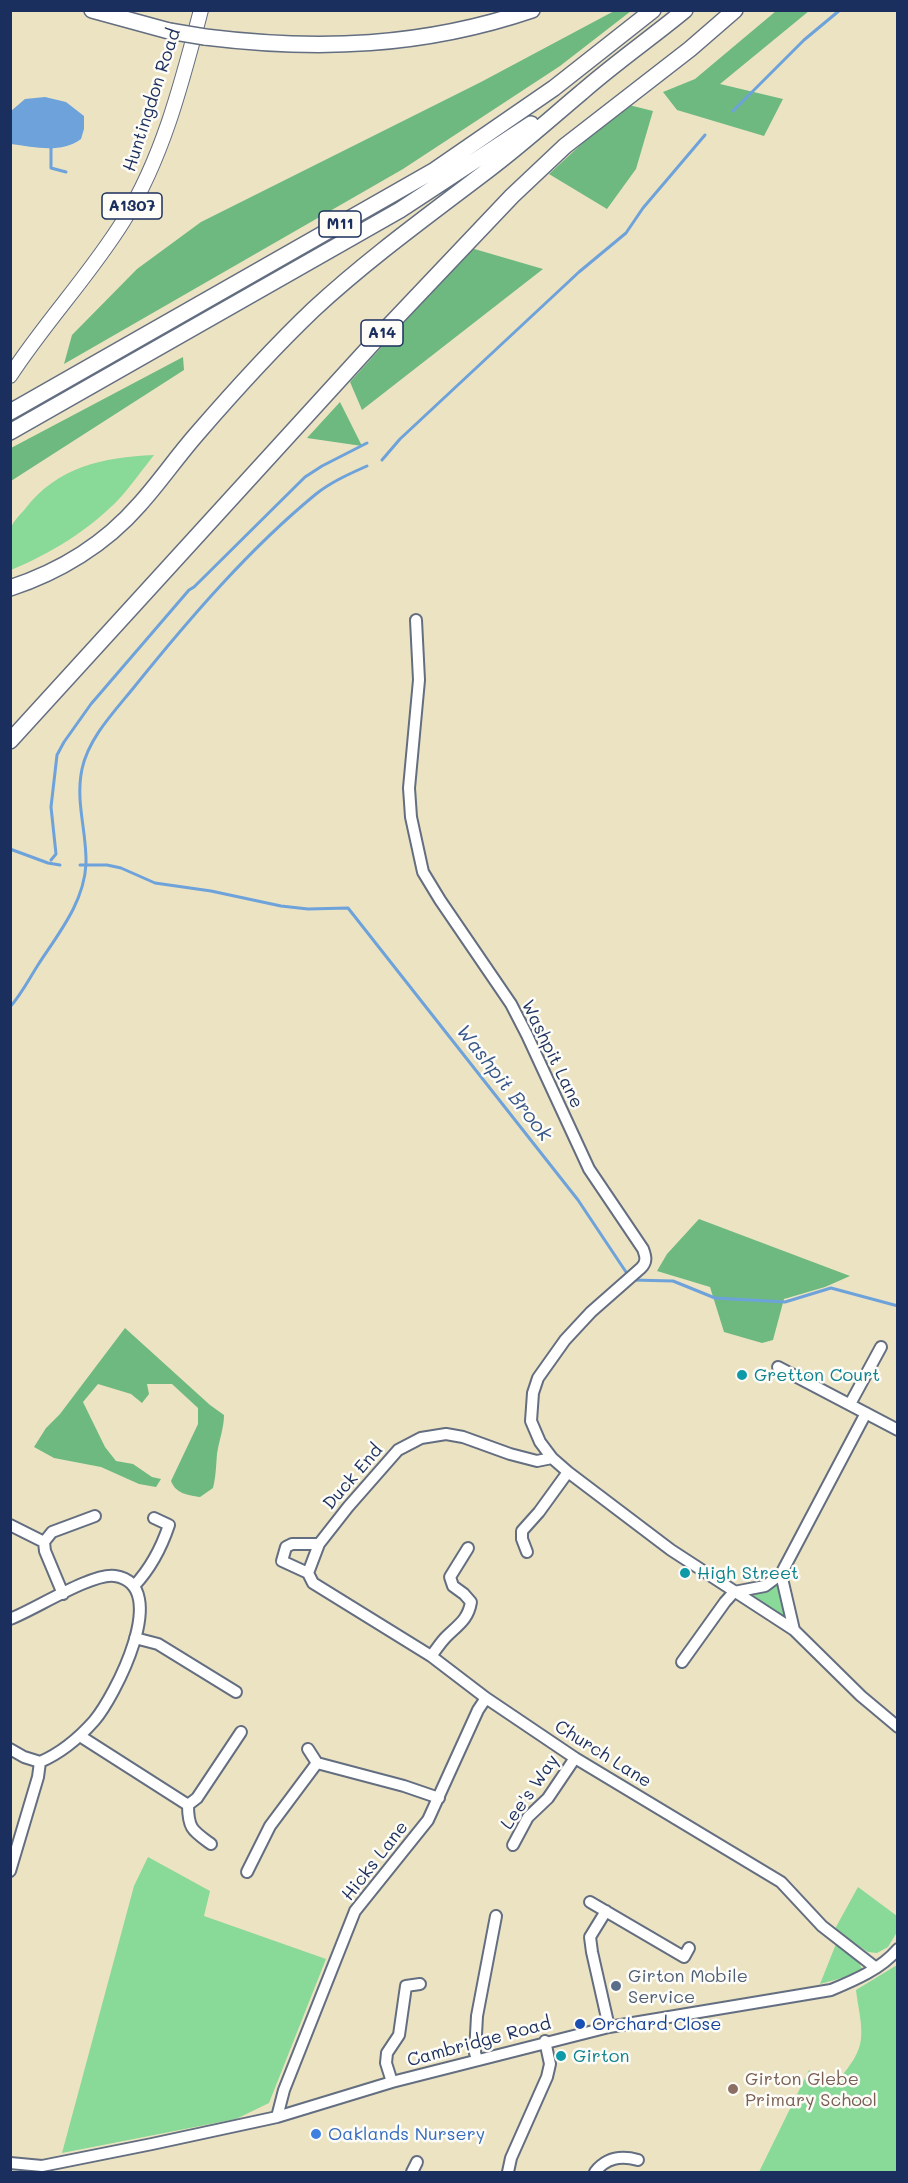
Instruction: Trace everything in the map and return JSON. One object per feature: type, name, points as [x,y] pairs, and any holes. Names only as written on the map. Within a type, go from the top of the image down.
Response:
[{"type":"highway","points":[[92,10],[169,31],[205,38],[292,46],[380,44],[467,30],[532,10]]},
{"type":"highway","name":"M11","points":[[10,412],[435,170],[554,88],[653,10]]},
{"type":"highway","points":[[10,588],[29,582],[60,567],[86,552],[110,532],[138,507],[242,381],[314,309],[352,276],[685,10]]},
{"type":"highway","name":"A14","points":[[10,741],[383,332],[512,196],[565,146],[690,49],[735,10]]},
{"type":"highway","name":"M11","points":[[10,432],[400,210],[582,92]]},
{"type":"main road","name":"Huntingdon Road","points":[[10,376],[93,267],[125,219],[147,178],[164,137],[201,10]]},
{"type":"street","name":"Washpit Lane","points":[[416,620],[419,680],[410,788],[411,817],[423,872],[511,1004],[589,1168],[646,1257],[645,1264],[591,1312],[565,1340],[538,1378],[533,1392],[531,1421],[540,1442],[552,1458]]},
{"type":"street","points":[[850,1404],[880,1346]]},
{"type":"street","points":[[778,1367],[897,1430]]},
{"type":"street","points":[[682,1662],[724,1602],[734,1592],[765,1586],[781,1574],[866,1413]]},
{"type":"street","name":"Duck End","points":[[308,1573],[319,1544],[348,1506],[398,1450],[421,1438],[446,1434],[463,1437],[537,1461],[552,1458]]},
{"type":"street","points":[[552,1458],[671,1550],[794,1630],[861,1696],[897,1727]]},
{"type":"street","points":[[526,1552],[522,1531],[540,1512],[568,1472]]},
{"type":"street","points":[[63,1594],[45,1551],[44,1542],[52,1532],[96,1516]]},
{"type":"street","points":[[134,1586],[148,1571],[169,1525],[154,1518]]},
{"type":"street","points":[[10,1525],[44,1542]]},
{"type":"street","name":"Church Lane","points":[[319,1544],[292,1544],[286,1547],[282,1561],[308,1573],[314,1583],[431,1656],[486,1698],[574,1758],[781,1882],[822,1926],[876,1968]]},
{"type":"street","points":[[431,1656],[446,1636],[460,1626],[469,1612],[471,1602],[453,1586],[450,1577],[468,1548]]},
{"type":"street","points":[[781,1574],[794,1630]]},
{"type":"street","points":[[10,1619],[106,1576],[124,1579],[134,1586],[139,1603],[130,1658],[106,1705],[80,1736],[58,1754],[40,1762],[10,1749]]},
{"type":"street","points":[[135,1638],[158,1644],[236,1692]]},
{"type":"street","name":"Hicks Lane","points":[[277,2117],[284,2090],[355,1911],[428,1820],[478,1710],[486,1698]]},
{"type":"street","points":[[188,1805],[197,1798],[241,1731]]},
{"type":"street","points":[[80,1736],[188,1805]]},
{"type":"street","points":[[308,1749],[317,1763],[404,1786],[439,1798]]},
{"type":"street","name":"Lee's Way","points":[[513,1845],[528,1817],[548,1798],[574,1758]]},
{"type":"street","points":[[10,1871],[38,1777],[40,1762]]},
{"type":"street","points":[[247,1872],[270,1826],[317,1763]]},
{"type":"street","points":[[188,1805],[188,1820],[192,1830],[211,1844]]},
{"type":"street","points":[[10,1828],[22,1831]]},
{"type":"street","points":[[590,1902],[684,1957],[689,1948]]},
{"type":"street","points":[[606,1911],[590,1937],[609,2026]]},
{"type":"street","points":[[477,2059],[475,2053],[477,2016],[496,1916]]},
{"type":"street","name":"Cambridge Road","points":[[10,2163],[23,2168],[42,2166],[277,2117],[392,2082],[609,2026],[831,1990],[876,1968],[897,1949]]},
{"type":"street","points":[[392,2082],[386,2063],[387,2053],[399,2035],[406,1986],[420,1984]]},
{"type":"street","points":[[508,2172],[511,2158],[547,2077],[550,2064],[545,2041]]},
{"type":"street","points":[[595,2172],[602,2163],[617,2157],[638,2160]]},
{"type":"green space","points":[[616,10],[631,11],[560,66],[403,169],[64,364],[72,335],[137,269],[201,222],[481,82]]},
{"type":"green space","points":[[776,11],[809,11],[720,84],[783,99],[764,136],[677,110],[663,92],[695,79]]},
{"type":"green space","points":[[625,104],[653,111],[636,169],[607,209],[549,174]]},
{"type":"green space","points":[[471,248],[543,269],[362,410],[350,382]]},
{"type":"green space","points":[[183,357],[184,370],[11,481],[11,448]]},
{"type":"green space","points":[[340,402],[362,446],[307,438]]},
{"type":"green space","points":[[154,455],[119,499],[95,521],[55,549],[11,570],[9,542],[12,525],[51,483],[82,467],[99,462]]},
{"type":"green space","points":[[699,1219],[850,1276],[825,1287],[784,1299],[773,1340],[762,1343],[724,1332],[710,1287],[657,1271],[667,1254]]},
{"type":"green space","points":[[125,1328],[224,1415],[213,1488],[200,1497],[179,1491],[171,1481],[198,1424],[198,1408],[172,1384],[147,1384],[149,1394],[142,1403],[131,1394],[98,1384],[83,1402],[105,1447],[116,1461],[133,1464],[152,1477],[161,1479],[156,1487],[139,1484],[101,1467],[54,1458],[34,1447],[46,1428],[60,1414]]},
{"type":"green space","points":[[781,1581],[789,1623],[751,1594]]},
{"type":"green space","points":[[148,1857],[210,1891],[204,1916],[326,1959],[269,2103],[236,2119],[62,2153],[134,1886]]},
{"type":"green space","points":[[858,1887],[897,1916],[897,1932],[888,1947],[877,1953],[868,1952],[837,1932],[836,1927]]},
{"type":"green space","points":[[836,1944],[857,1958],[862,1969],[820,1984]]},
{"type":"green space","points":[[897,1965],[897,2172],[759,2172],[809,2070],[832,2088],[854,2059],[861,2042],[856,1990]]},
{"type":"water","points":[[45,97],[66,102],[84,116],[81,139],[65,147],[56,148],[11,144],[11,111],[25,99]]},
{"type":"waterway","points":[[733,111],[804,40],[840,10]]},
{"type":"waterway","points":[[382,460],[400,439],[579,272],[626,233],[643,208],[705,135]]},
{"type":"waterway","points":[[51,148],[51,168],[66,172]]},
{"type":"waterway","points":[[51,860],[56,854],[51,807],[57,755],[91,704],[189,590],[305,477],[367,443]]},
{"type":"waterway","points":[[10,1007],[69,918],[80,892],[86,864],[80,781],[85,757],[97,735],[198,610],[267,538],[322,490],[340,478],[367,466]]},
{"type":"waterway","name":"Washpit Brook","points":[[10,849],[60,865]]},
{"type":"waterway","name":"Washpit Brook","points":[[80,865],[107,865],[121,868],[155,883],[211,891],[281,906],[308,909],[348,908],[578,1200],[628,1275]]},
{"type":"waterway","name":"Washpit Brook","points":[[632,1280],[673,1281],[715,1298],[785,1302],[831,1288],[898,1306]]},
{"type":"place","name":"Gretton Court","points":[[742,1375]]},
{"type":"place","name":"High Street","points":[[685,1573]]},
{"type":"place","name":"Girton Mobile Service","points":[[616,1986]]},
{"type":"place","name":"Orchard Close","points":[[580,2024]]},
{"type":"place","name":"Girton","points":[[561,2056]]},
{"type":"place","name":"Girton Glebe Primary School","points":[[733,2089]]},
{"type":"place","name":"Oaklands Nursery","points":[[316,2134]]}]
